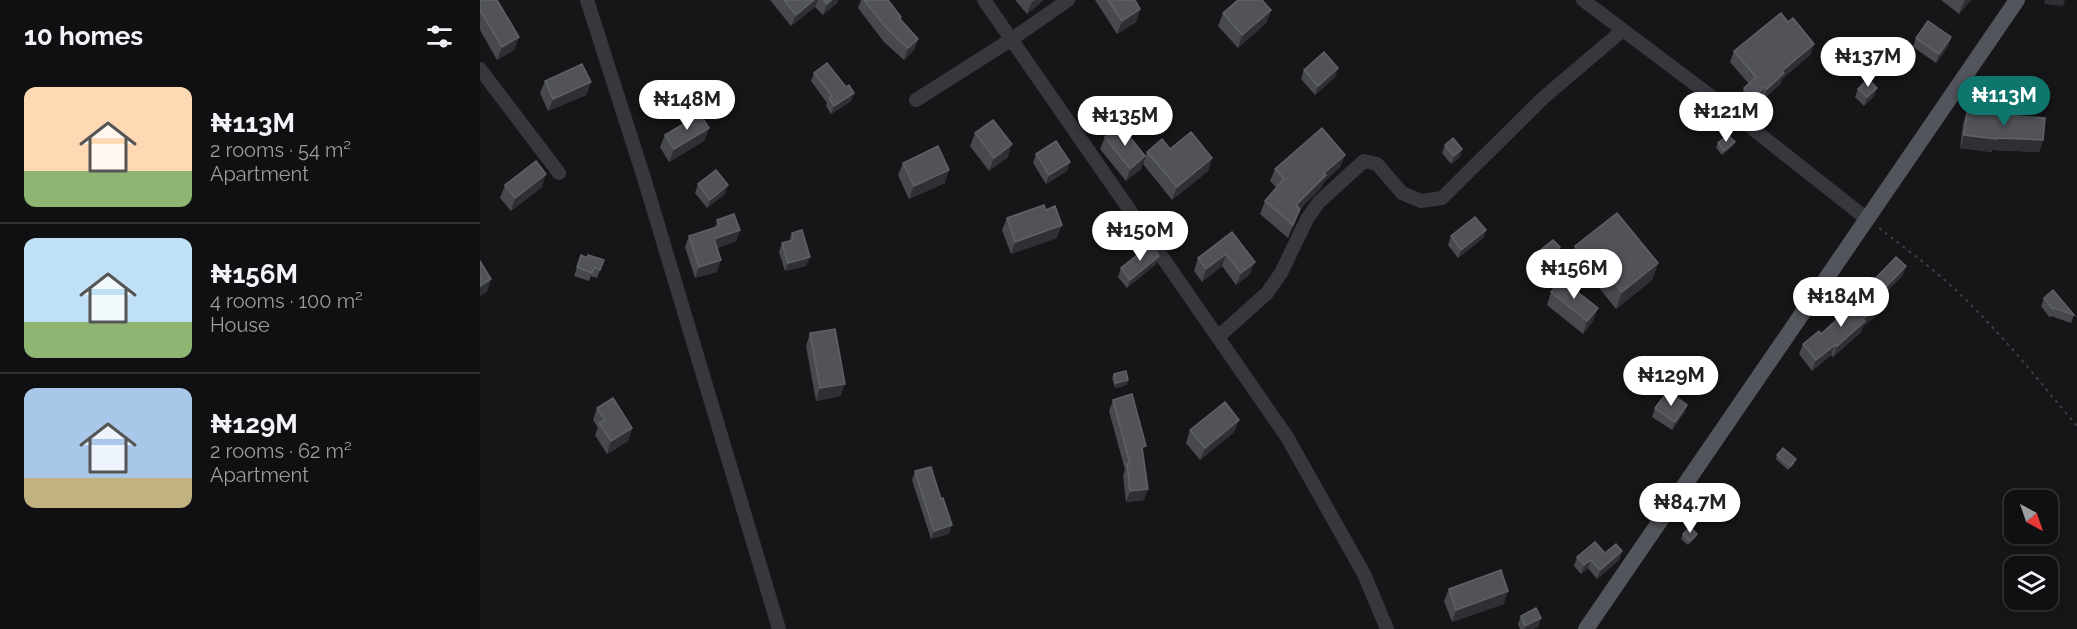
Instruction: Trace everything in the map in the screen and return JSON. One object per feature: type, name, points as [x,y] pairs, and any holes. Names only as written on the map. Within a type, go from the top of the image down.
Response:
[{"type":"main road","points":[[1586,629],[2017,0]]},
{"type":"street","points":[[587,0],[647,189],[779,629]]},
{"type":"street","points":[[984,0],[1287,437],[1364,574],[1387,629]]},
{"type":"street","points":[[916,100],[1012,39],[1068,0]]},
{"type":"street","points":[[1582,0],[1720,103],[1867,219]]},
{"type":"street","points":[[1218,337],[1267,293],[1281,273],[1307,219],[1320,202],[1364,161],[1377,164],[1402,193],[1421,201],[1442,198],[1543,98],[1623,30]]},
{"type":"street","points":[[480,69],[559,173]]},
{"type":"path","points":[[1867,219],[1923,262],[1973,306],[2077,426]]},
{"type":"building","points":[[480,0],[497,0],[519,37],[502,47],[480,10]]},
{"type":"building","points":[[784,0],[814,0],[796,15]]},
{"type":"building","points":[[864,0],[888,0],[901,17],[900,19],[918,39],[908,48],[888,30]]},
{"type":"building","points":[[1108,0],[1135,0],[1140,9],[1122,21]]},
{"type":"building","points":[[1238,0],[1262,0],[1271,10],[1242,35],[1223,13]]},
{"type":"building","points":[[1781,13],[1788,22],[1793,18],[1814,44],[1782,71],[1784,73],[1767,89],[1765,87],[1753,98],[1744,88],[1756,77],[1734,51]]},
{"type":"building","points":[[1928,21],[1951,37],[1939,54],[1916,38]]},
{"type":"building","points":[[1324,52],[1338,68],[1318,86],[1304,70]]},
{"type":"building","points":[[827,63],[846,87],[849,85],[854,93],[834,106],[829,98],[832,96],[814,73]]},
{"type":"building","points":[[582,64],[591,82],[553,99],[545,81]]},
{"type":"building","points":[[1868,79],[1877,88],[1867,97],[1858,89]]},
{"type":"building","points":[[1967,112],[2045,118],[2043,140],[1996,139],[1964,135]]},
{"type":"building","points":[[700,114],[709,128],[674,149],[665,135]]},
{"type":"building","points":[[993,120],[1012,144],[994,158],[975,133]]},
{"type":"building","points":[[1120,125],[1145,156],[1130,169],[1105,137]]},
{"type":"building","points":[[1322,128],[1345,155],[1324,173],[1326,175],[1296,205],[1300,209],[1293,225],[1265,201],[1284,179],[1275,169]]},
{"type":"building","points":[[1191,132],[1212,158],[1177,187],[1147,152],[1162,139],[1170,149]]},
{"type":"building","points":[[1728,135],[1735,142],[1724,151],[1718,143]]},
{"type":"building","points":[[1453,138],[1462,149],[1454,156],[1445,145]]},
{"type":"building","points":[[1056,141],[1070,162],[1049,175],[1036,154]]},
{"type":"building","points":[[938,146],[949,170],[914,186],[903,163]]},
{"type":"building","points":[[536,161],[546,174],[515,198],[505,185]]},
{"type":"building","points":[[716,170],[728,185],[710,200],[698,184]]},
{"type":"building","points":[[1044,205],[1046,210],[1055,206],[1062,225],[1015,242],[1007,218]]},
{"type":"building","points":[[1617,213],[1658,263],[1622,292],[1602,268],[1596,272],[1575,246]]},
{"type":"building","points":[[734,214],[740,230],[714,239],[721,260],[699,267],[689,236],[720,226],[717,220]]},
{"type":"building","points":[[1475,217],[1486,230],[1461,250],[1451,236]]},
{"type":"building","points":[[802,230],[810,257],[788,263],[782,243],[793,240],[792,233]]},
{"type":"building","points":[[1232,232],[1255,262],[1241,273],[1226,254],[1206,269],[1198,258]]},
{"type":"building","points":[[1553,240],[1560,247],[1538,264],[1532,257]]},
{"type":"building","points":[[1151,244],[1159,256],[1130,280],[1121,268]]},
{"type":"building","points":[[581,255],[604,260],[600,270],[594,267],[592,273],[577,267]]},
{"type":"building","points":[[1896,257],[1906,266],[1881,292],[1871,283]]},
{"type":"building","points":[[480,261],[491,279],[480,286]]},
{"type":"building","points":[[1561,279],[1598,308],[1587,321],[1551,292]]},
{"type":"building","points":[[2053,290],[2074,315],[2053,309],[2044,298]]},
{"type":"building","points":[[1871,295],[1879,307],[1863,319],[1865,321],[1837,346],[1835,345],[1816,360],[1803,344],[1819,331],[1821,334],[1852,306]]},
{"type":"building","points":[[835,329],[845,384],[820,388],[810,333]]},
{"type":"building","points":[[1126,371],[1128,380],[1116,383],[1114,374]]},
{"type":"building","points":[[1668,391],[1687,405],[1675,422],[1655,408]]},
{"type":"building","points":[[1132,394],[1146,446],[1142,447],[1148,489],[1130,491],[1127,464],[1130,464],[1113,400]]},
{"type":"building","points":[[613,398],[632,428],[611,441],[599,423],[605,420],[597,408]]},
{"type":"building","points":[[1225,402],[1239,420],[1205,448],[1190,430]]},
{"type":"building","points":[[1783,448],[1796,459],[1790,466],[1777,455]]},
{"type":"building","points":[[931,467],[952,525],[934,531],[915,471]]},
{"type":"building","points":[[1690,527],[1697,534],[1690,541],[1683,534]]},
{"type":"building","points":[[1595,542],[1605,553],[1616,544],[1622,551],[1600,570],[1591,560],[1584,565],[1577,557]]},
{"type":"building","points":[[1501,570],[1508,591],[1456,610],[1449,589]]},
{"type":"building","points":[[1536,608],[1541,618],[1525,626],[1521,616]]}]
